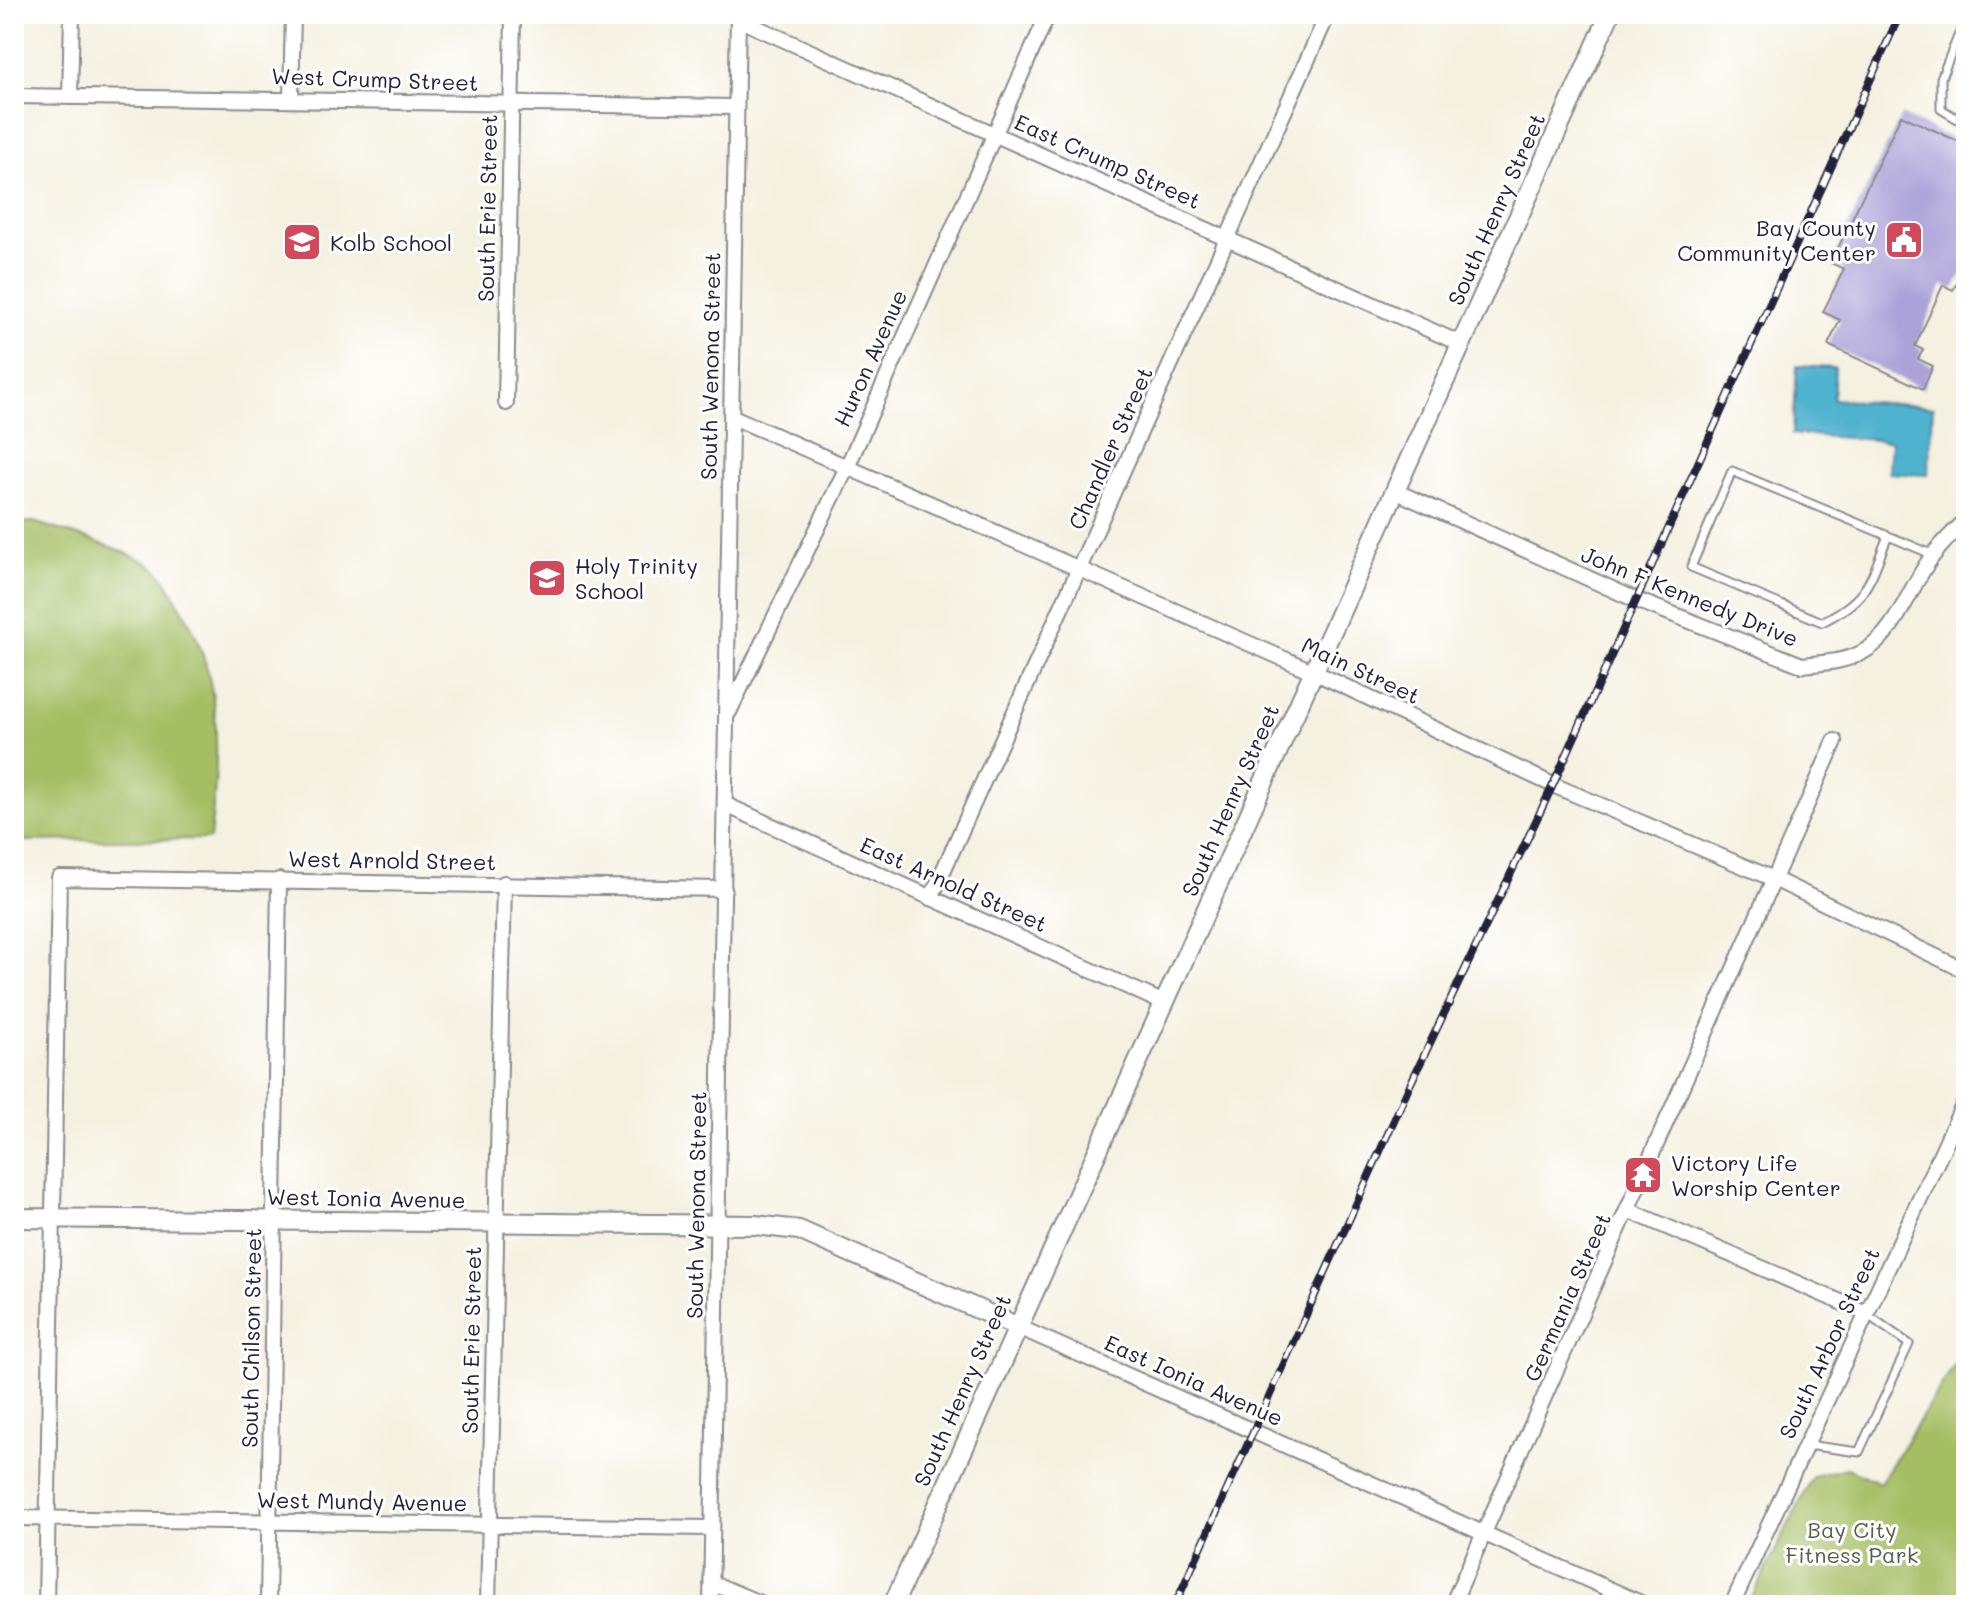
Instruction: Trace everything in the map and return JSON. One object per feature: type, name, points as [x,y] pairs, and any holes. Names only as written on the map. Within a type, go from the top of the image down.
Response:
[{"type":"street","points":[[70,97],[72,14]]},
{"type":"street","points":[[291,98],[293,14]]},
{"type":"street","name":"South Erie Street","points":[[506,403],[513,14]]},
{"type":"street","name":"Huron Avenue","points":[[727,718],[848,465],[1048,14]]},
{"type":"street","name":"Chandler Street","points":[[931,898],[1328,14]]},
{"type":"street","name":"East Crump Street","points":[[740,16],[993,134],[1461,344]]},
{"type":"street","name":"South Wenona Street","points":[[711,1605],[710,1528],[733,417],[735,107],[740,16]]},
{"type":"street","name":"South Henry Street","points":[[893,1605],[1016,1326],[1461,344],[1603,16]]},
{"type":"street","name":"West Crump Street","points":[[14,96],[735,107]]},
{"type":"street","name":"Main Street","points":[[733,417],[1314,672],[1553,785],[1776,880],[1966,971]]},
{"type":"street","name":"John F Kennedy Drive","points":[[1395,491],[1634,599],[1802,665],[1831,662],[1864,652],[1889,627],[1934,555],[1965,524]]},
{"type":"street","name":"Germania Street","points":[[1452,1605],[1630,1211],[1835,741]]},
{"type":"street","name":"East Arnold Street","points":[[726,805],[1164,1003]]},
{"type":"street","name":"West Arnold Street","points":[[53,1218],[59,878],[724,889]]},
{"type":"street","name":"South Chilson Street","points":[[268,1605],[279,880]]},
{"type":"street","name":"South Erie Street","points":[[488,1605],[504,883]]},
{"type":"street","name":"South Arbor Street","points":[[1732,1605],[1966,1099]]},
{"type":"street","points":[[1630,1211],[1866,1313]]},
{"type":"street","name":"West Ionia Avenue","points":[[14,1218],[717,1227]]},
{"type":"street","points":[[46,1605],[53,1218]]},
{"type":"street","name":"East Ionia Avenue","points":[[717,1227],[755,1225],[799,1230],[1645,1605]]},
{"type":"street","name":"West Mundy Avenue","points":[[14,1518],[710,1528]]},
{"type":"street","points":[[712,1583],[764,1605]]},
{"type":"lane","points":[[1966,17],[1939,93],[1941,109],[1966,124]]},
{"type":"lane","points":[[1888,536],[1863,596],[1848,609],[1822,622],[1691,567],[1732,471],[1934,555]]},
{"type":"lane","points":[[1806,1445],[1859,1452],[1909,1344],[1866,1313]]},
{"type":"green space","points":[[33,522],[99,543],[149,564],[161,574],[178,602],[204,658],[211,687],[216,747],[210,839],[14,841],[14,523]]},
{"type":"green space","name":"Bay City Fitness Park","points":[[1966,1347],[1966,1605],[1748,1605],[1813,1476],[1846,1468],[1880,1483]]},
{"type":"water","points":[[1797,366],[1835,368],[1833,399],[1933,407],[1928,475],[1889,473],[1891,441],[1793,434]]},
{"type":"building","name":"Bay County Community Center","points":[[1901,115],[1966,145],[1966,268],[1953,290],[1943,285],[1915,346],[1923,350],[1918,359],[1933,366],[1923,389],[1828,345],[1840,320],[1823,312],[1844,269],[1831,263]]},
{"type":"railway","points":[[1175,1605],[1409,1087],[1553,785],[1900,14]]},
{"type":"place","name":"Bay County Community Center","points":[[1904,240]]},
{"type":"place","name":"Kolb School","points":[[302,242]]},
{"type":"place","name":"Holy Trinity School","points":[[547,578]]},
{"type":"place","name":"Victory Life Worship Center","points":[[1643,1175]]}]
